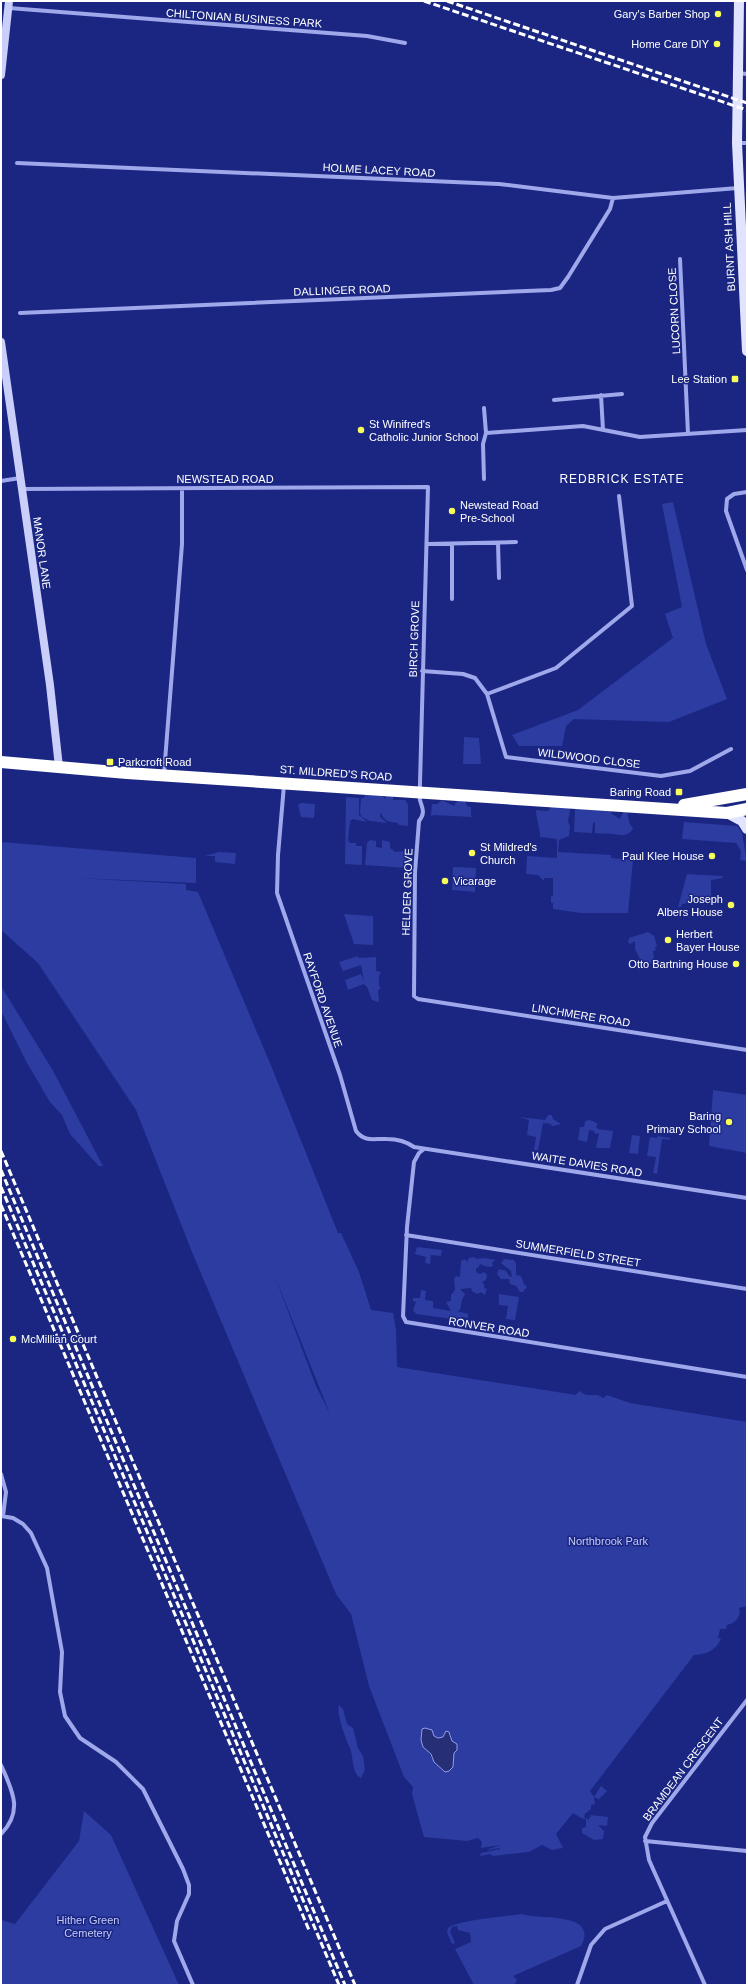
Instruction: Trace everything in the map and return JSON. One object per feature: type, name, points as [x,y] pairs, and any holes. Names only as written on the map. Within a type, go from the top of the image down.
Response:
[{"type":"highway","name":"ST. MILDRED'S ROAD","points":[[1,762],[727,813],[747,809]]},
{"type":"highway","name":"ST. MILDRED'S ROAD","points":[[669,808],[747,794]]},
{"type":"main road","name":"BURNT ASH HILL","points":[[742,4],[742,143],[738,188],[747,351]]},
{"type":"main road","points":[[727,813],[742,821],[747,829]]},
{"type":"street","name":"CHILTONIAN BUSINESS PARK","points":[[9,5],[367,36],[405,43]]},
{"type":"street","points":[[1,75],[9,5]]},
{"type":"street","name":"HOLME LACEY ROAD","points":[[17,162],[499,184],[613,198],[738,188]]},
{"type":"street","name":"DALLINGER ROAD","points":[[20,313],[551,290],[560,288],[568,277],[610,209],[613,198]]},
{"type":"street","name":"LUCORN CLOSE","points":[[680,260],[688,434]]},
{"type":"street","name":"MANOR LANE","points":[[1,342],[50,685],[59,767]]},
{"type":"street","points":[[554,400],[622,394]]},
{"type":"street","points":[[601,395],[604,430]]},
{"type":"street","points":[[484,408],[486,433],[483,444],[484,479]]},
{"type":"street","points":[[486,433],[583,426],[640,438],[747,430]]},
{"type":"street","points":[[1,481],[20,478]]},
{"type":"street","name":"NEWSTEAD ROAD","points":[[22,489],[428,487]]},
{"type":"street","name":"BIRCH GROVE","points":[[420,791],[428,487]]},
{"type":"street","points":[[164,774],[182,544],[182,489]]},
{"type":"street","points":[[747,492],[734,494],[727,499],[726,511],[747,570]]},
{"type":"street","points":[[422,671],[463,674],[475,678],[487,694],[556,668],[632,606],[619,496]]},
{"type":"street","points":[[427,544],[516,542]]},
{"type":"street","points":[[498,543],[499,578]]},
{"type":"street","points":[[452,544],[452,599]]},
{"type":"street","name":"WILDWOOD CLOSE","points":[[487,694],[506,757],[661,776],[690,771],[731,749]]},
{"type":"street","name":"RAYFORD AVENUE","points":[[284,783],[284,801],[276,884],[279,901],[340,1075],[356,1131],[360,1136],[375,1141],[387,1139],[408,1143],[414,1147],[424,1149]]},
{"type":"street","name":"HELDER GROVE","points":[[414,996],[415,872],[419,820],[423,816],[423,805],[420,800],[420,791]]},
{"type":"street","name":"LINCHMERE ROAD","points":[[414,996],[418,999],[747,1050]]},
{"type":"street","name":"WAITE DAVIES ROAD","points":[[424,1149],[747,1198]]},
{"type":"street","name":"RONVER ROAD","points":[[424,1149],[419,1153],[414,1162],[406,1235],[403,1316],[406,1322],[747,1378]]},
{"type":"street","name":"SUMMERFIELD STREET","points":[[406,1235],[747,1289]]},
{"type":"street","points":[[1,1474],[6,1492],[2,1516],[14,1518],[23,1524],[31,1533],[46,1568],[62,1652],[60,1692],[65,1716],[80,1738],[116,1762],[144,1789],[189,1884],[189,1894],[177,1921],[174,1941],[193,1985]]},
{"type":"street","name":"BRAMDEAN CRESCENT","points":[[645,1841],[652,1823],[747,1700]]},
{"type":"street","points":[[1,1765],[12,1790],[15,1807],[11,1822],[1,1834]]},
{"type":"street","points":[[705,1985],[649,1860],[645,1841],[747,1851]]},
{"type":"street","points":[[577,1985],[591,1945],[605,1929],[667,1901]]},
{"type":"green space","points":[[673,502],[706,644],[727,699],[669,722],[574,719],[566,726],[562,746],[519,746],[512,735],[578,710],[673,638],[665,614],[682,607],[662,504]]},
{"type":"green space","points":[[464,737],[479,738],[481,764],[463,764]]},
{"type":"green space","points":[[365,794],[382,795],[385,799],[386,796],[394,795],[393,800],[405,800],[408,804],[408,826],[399,825],[398,823],[385,820],[381,812],[380,817],[387,823],[370,821],[362,817],[360,813],[361,798],[364,798]]},
{"type":"green space","points":[[346,797],[359,798],[359,815],[367,822],[353,819],[350,821],[348,840],[350,843],[356,843],[356,846],[362,846],[362,865],[345,864]]},
{"type":"green space","points":[[442,800],[454,806],[457,801],[465,801],[467,806],[471,807],[471,815],[473,817],[431,816],[432,804],[437,804]]},
{"type":"green space","points":[[301,803],[315,804],[314,818],[301,817],[298,805]]},
{"type":"green space","points":[[551,807],[569,807],[570,810],[568,822],[570,826],[569,836],[559,840],[558,852],[611,855],[611,858],[633,860],[628,913],[581,913],[553,909],[551,896],[553,896],[553,878],[544,878],[544,881],[538,875],[526,874],[527,856],[557,858],[557,839],[540,837],[536,813],[536,810],[548,811]]},
{"type":"green space","points":[[607,807],[612,814],[620,819],[624,810],[627,811],[629,822],[633,829],[631,832],[624,835],[595,833],[595,822],[593,823],[592,833],[574,832],[575,809]]},
{"type":"green space","points":[[684,822],[737,826],[742,833],[747,861],[740,860],[741,851],[736,843],[682,839]]},
{"type":"green space","points":[[370,840],[376,841],[376,847],[382,848],[382,840],[390,842],[390,848],[395,852],[406,851],[407,868],[365,865],[367,843]]},
{"type":"green space","name":"Northbrook Park","points":[[1,842],[196,858],[196,883],[76,878],[186,884],[186,890],[198,892],[272,1068],[338,1233],[341,1233],[359,1272],[371,1310],[393,1313],[396,1330],[397,1367],[576,1395],[579,1391],[586,1395],[598,1395],[603,1398],[607,1395],[630,1403],[747,1422],[747,1606],[739,1608],[739,1617],[727,1625],[726,1629],[720,1629],[718,1638],[721,1639],[713,1649],[707,1653],[694,1655],[590,1791],[594,1797],[595,1804],[591,1805],[591,1809],[585,1814],[584,1817],[589,1820],[591,1817],[590,1815],[608,1817],[607,1826],[598,1825],[604,1831],[603,1839],[594,1840],[582,1833],[582,1828],[586,1827],[586,1819],[573,1813],[556,1834],[563,1848],[552,1850],[542,1845],[529,1852],[480,1856],[481,1853],[500,1849],[486,1850],[500,1845],[481,1848],[482,1842],[478,1838],[467,1841],[424,1837],[412,1794],[413,1787],[404,1777],[369,1686],[351,1614],[336,1594],[192,1252],[136,1110],[38,963],[1,930]],"holes":[[[274,1274],[330,1414],[316,1386]],[[432,1730],[434,1737],[438,1738],[443,1737],[445,1733],[451,1734],[452,1741],[457,1744],[453,1759],[453,1767],[445,1772],[437,1765],[429,1754],[421,1736],[421,1732]]]},
{"type":"green space","points":[[219,852],[236,853],[235,864],[215,862],[215,856],[205,856]]},
{"type":"green space","points":[[453,867],[476,868],[475,892],[452,890]]},
{"type":"green space","points":[[687,874],[722,876],[723,878],[711,880],[711,899],[682,904],[681,907],[678,907]]},
{"type":"green space","points":[[344,914],[373,916],[373,945],[354,944]]},
{"type":"green space","points":[[648,932],[654,936],[657,946],[655,947],[656,950],[653,951],[654,960],[650,964],[646,965],[643,962],[639,971],[637,966],[640,959],[635,949],[635,941],[630,944],[628,942],[629,938]]},
{"type":"green space","points":[[358,956],[358,958],[376,957],[376,971],[381,972],[379,976],[379,986],[381,988],[378,990],[379,1002],[372,1000],[367,987],[364,984],[348,990],[345,980],[361,974],[364,981],[361,965],[343,971],[339,962]]},
{"type":"green space","points":[[1,986],[52,1069],[103,1166],[99,1166],[70,1134],[62,1115],[50,1102],[27,1063],[1,1011]]},
{"type":"green space","name":"Baring Primary School","points":[[713,1090],[747,1095],[747,1153],[709,1146]]},
{"type":"green space","points":[[548,1115],[552,1115],[553,1119],[561,1124],[553,1126],[549,1125],[553,1124],[543,1123],[538,1150],[534,1150],[536,1137],[527,1135],[529,1120],[519,1117],[545,1120]]},
{"type":"green space","points":[[588,1120],[598,1124],[596,1127],[598,1129],[613,1131],[610,1148],[596,1148],[599,1133],[595,1134],[594,1131],[589,1130],[587,1142],[578,1140],[580,1127],[584,1127],[585,1122]]},
{"type":"green space","points":[[632,1135],[640,1136],[638,1154],[629,1153]]},
{"type":"green space","points":[[658,1136],[670,1138],[670,1140],[662,1139],[657,1174],[653,1173],[656,1157],[647,1156],[650,1137],[657,1138]]},
{"type":"green space","points":[[417,1247],[442,1250],[441,1256],[431,1255],[430,1264],[425,1263],[426,1257],[415,1254]]},
{"type":"green space","points":[[474,1257],[477,1259],[484,1258],[496,1260],[492,1262],[493,1266],[488,1267],[480,1264],[478,1268],[476,1268],[476,1272],[480,1274],[484,1272],[487,1275],[486,1280],[482,1282],[484,1284],[484,1289],[487,1288],[485,1295],[482,1292],[477,1294],[472,1291],[471,1288],[460,1289],[465,1294],[460,1310],[457,1311],[468,1314],[468,1318],[461,1317],[460,1320],[416,1314],[413,1310],[416,1302],[413,1301],[413,1298],[420,1298],[421,1290],[426,1291],[425,1300],[433,1301],[433,1308],[451,1311],[446,1302],[451,1301],[451,1295],[455,1290],[454,1279],[456,1276],[460,1277],[461,1261],[465,1259],[467,1262],[469,1258]]},
{"type":"green space","points":[[504,1259],[514,1260],[516,1264],[516,1275],[521,1276],[527,1287],[523,1292],[520,1292],[516,1286],[510,1284],[509,1279],[501,1279],[497,1274],[499,1269],[506,1271],[509,1276],[512,1277],[511,1271],[501,1263]]},
{"type":"green space","points":[[499,1294],[519,1297],[515,1320],[506,1319],[508,1306],[499,1305]]},
{"type":"green space","points":[[339,1705],[343,1709],[347,1724],[353,1728],[358,1748],[363,1756],[365,1770],[361,1778],[358,1776],[354,1768],[351,1750],[340,1720],[338,1709]]},
{"type":"green space","points":[[601,1786],[607,1791],[599,1799],[594,1797]]},
{"type":"green space","name":"Hither Green Cemetery","points":[[84,1811],[111,1835],[179,1985],[1,1985],[1,1920],[15,1924],[79,1841]]},
{"type":"green space","points":[[522,1914],[564,1919],[575,1922],[582,1927],[585,1935],[581,1946],[513,1976],[517,1980],[515,1984],[474,1985],[455,1949],[471,1942],[470,1933],[458,1930],[457,1926],[452,1927],[450,1932],[455,1943],[452,1944],[447,1932],[448,1928],[453,1925],[471,1921]]},
{"type":"shaded area","points":[[425,1728],[432,1730],[434,1736],[438,1738],[443,1737],[446,1731],[449,1732],[452,1741],[457,1744],[457,1750],[454,1753],[453,1767],[449,1771],[445,1772],[434,1762],[431,1754],[423,1747],[421,1740],[422,1729]]},
{"type":"railway","points":[[424,1],[747,110]]},
{"type":"railway","points":[[447,1],[747,103]]},
{"type":"railway","points":[[1,1151],[355,1985]]},
{"type":"railway","points":[[1,1170],[345,1985]]},
{"type":"railway","points":[[1,1187],[339,1985]]},
{"type":"railway","points":[[1,1205],[309,1930]]},
{"type":"place","name":"Gary's Barber Shop","points":[[718,14]]},
{"type":"place","name":"Home Care DIY","points":[[717,44]]},
{"type":"place","name":"Lee Station","points":[[735,379]]},
{"type":"place","name":"St Winifred's Catholic Junior School","points":[[361,430]]},
{"type":"place","name":"Newstead Road Pre-School","points":[[452,511]]},
{"type":"place","name":"Parkcroft Road","points":[[110,762]]},
{"type":"place","name":"Baring Road","points":[[679,792]]},
{"type":"place","name":"St Mildred's Church","points":[[472,853]]},
{"type":"place","name":"Paul Klee House","points":[[712,856]]},
{"type":"place","name":"Vicarage","points":[[445,881]]},
{"type":"place","name":"Joseph Albers House","points":[[731,905]]},
{"type":"place","name":"Herbert Bayer House","points":[[668,940]]},
{"type":"place","name":"Otto Bartning House","points":[[736,964]]},
{"type":"place","name":"Baring Primary School","points":[[729,1122]]},
{"type":"place","name":"McMillian Court","points":[[13,1339]]},
{"type":"district","name":"REDBRICK ESTATE","points":[[622,479]]}]
